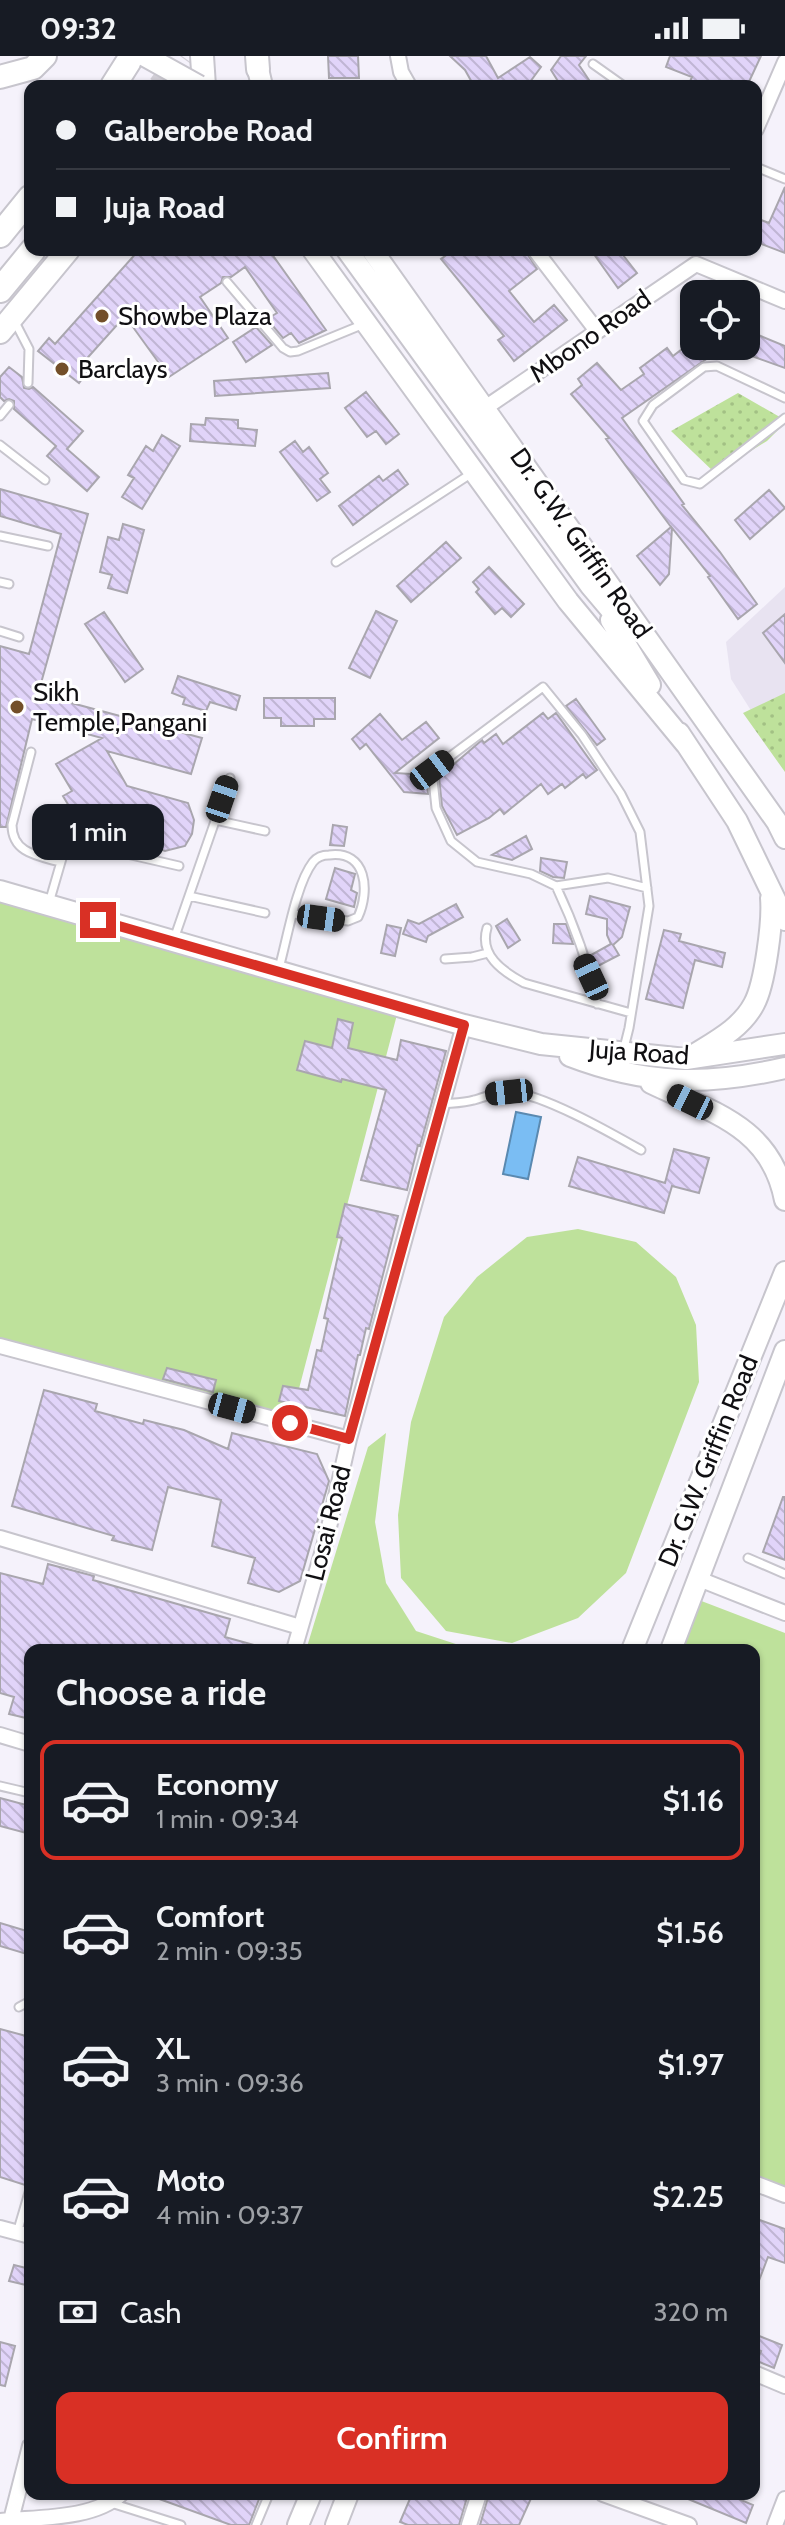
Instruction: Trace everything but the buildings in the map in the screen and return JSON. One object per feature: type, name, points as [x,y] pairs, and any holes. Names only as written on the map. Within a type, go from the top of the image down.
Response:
[{"type":"highway","points":[[117,80],[132,56]]},
{"type":"highway","points":[[0,235],[24,205]]},
{"type":"highway","points":[[0,290],[28,256]]},
{"type":"main road","points":[[0,77],[33,68],[45,56]]},
{"type":"main road","points":[[145,56],[191,80]]},
{"type":"main road","points":[[202,56],[202,80]]},
{"type":"main road","points":[[6,324],[63,256]]},
{"type":"main road","name":"Dr. G.W. Griffin Road","points":[[317,256],[568,601],[686,744]]},
{"type":"main road","points":[[351,256],[590,585],[712,727]]},
{"type":"main road","name":"Dr. G.W. Griffin Road","points":[[376,256],[712,727],[785,838]]},
{"type":"main road","name":"Dr. G.W. Griffin Road","points":[[590,585],[686,744],[737,821],[785,920]]},
{"type":"main road","points":[[686,1059],[725,1037],[754,1003],[773,915],[770,886]]},
{"type":"main road","name":"Juja Road","points":[[0,891],[464,1025],[541,1044],[686,1059],[785,1044]]},
{"type":"main road","name":"Juja Road","points":[[541,1044],[593,1064],[637,1076],[683,1082],[785,1068]]},
{"type":"main road","points":[[637,1076],[733,1122],[757,1140],[772,1162],[785,1200]]},
{"type":"main road","name":"Dr. G.W. Griffin Road","points":[[634,1644],[785,1272]]},
{"type":"main road","name":"Dr. G.W. Griffin Road","points":[[673,1644],[785,1351]]},
{"type":"main road","points":[[298,2525],[308,2500]]},
{"type":"main road","points":[[336,2525],[346,2500]]},
{"type":"street","points":[[398,56],[406,80]]},
{"type":"street","points":[[762,115],[785,62]]},
{"type":"street","points":[[540,256],[597,331]]},
{"type":"street","points":[[699,256],[696,264],[785,301]]},
{"type":"street","name":"Mbono Road","points":[[485,408],[696,264]]},
{"type":"street","name":"Losai Road","points":[[296,1644],[464,1025]]},
{"type":"street","points":[[0,1346],[349,1439]]},
{"type":"street","points":[[0,1538],[300,1627]]},
{"type":"street","points":[[699,1579],[785,1613]]},
{"type":"street","points":[[0,1735],[24,1742]]},
{"type":"street","points":[[760,2185],[785,2195]]},
{"type":"street","points":[[0,2228],[23,2235]]},
{"type":"street","points":[[760,2376],[785,2386]]},
{"type":"street","points":[[24,2464],[5,2520],[66,2520],[112,2500]]},
{"type":"street","points":[[775,2525],[785,2499]]},
{"type":"street","points":[[469,2525],[477,2500]]},
{"type":"street","points":[[616,2500],[659,2520],[689,2525]]},
{"type":"lane","points":[[593,64],[616,80]]},
{"type":"lane","points":[[762,169],[785,179]]},
{"type":"lane","points":[[227,282],[290,352],[366,323]]},
{"type":"lane","points":[[6,324],[29,349],[28,383]]},
{"type":"lane","points":[[785,398],[717,366],[704,367],[653,405],[643,421],[684,480],[700,484],[785,418]]},
{"type":"lane","points":[[0,416],[9,405]]},
{"type":"lane","points":[[0,445],[45,480]]},
{"type":"lane","points":[[336,562],[473,472]]},
{"type":"lane","points":[[0,536],[48,546]]},
{"type":"lane","points":[[0,631],[19,637]]},
{"type":"lane","points":[[622,1054],[649,906],[647,888],[640,832],[621,794],[582,735],[543,687],[432,770],[436,808],[451,841],[477,862],[531,874],[556,886],[608,878],[647,888]]},
{"type":"lane","points":[[31,752],[12,825],[12,836],[18,846],[32,854],[60,862]]},
{"type":"lane","points":[[173,941],[230,778]]},
{"type":"lane","points":[[215,820],[265,831]]},
{"type":"lane","points":[[48,905],[65,848],[71,844],[79,843],[179,866]]},
{"type":"lane","points":[[278,972],[303,880],[318,858],[347,855],[361,870],[365,890],[358,917],[348,921],[294,914]]},
{"type":"lane","points":[[556,886],[577,931],[597,1004]]},
{"type":"lane","points":[[189,896],[265,913]]},
{"type":"lane","points":[[487,928],[484,941],[488,953],[503,971],[524,983],[631,1013]]},
{"type":"lane","points":[[445,959],[488,953]]},
{"type":"lane","points":[[443,1104],[473,1101],[490,1094],[509,1092],[530,1096],[641,1150]]},
{"type":"lane","points":[[748,1558],[785,1574]]},
{"type":"lane","points":[[0,1786],[24,1792]]},
{"type":"lane","points":[[19,2007],[24,2004]]},
{"type":"lane","points":[[121,2500],[181,2525]]},
{"type":"lane","points":[[256,2525],[266,2500]]},
{"type":"shaded area","points":[[785,587],[785,764],[731,679],[726,642]]},
{"type":"green space","points":[[738,393],[785,420],[785,423],[767,441],[715,473],[671,431]]},
{"type":"green space","points":[[785,693],[785,772],[743,713]]},
{"type":"green space","points":[[0,891],[399,1007],[290,1423],[0,1345]]},
{"type":"green space","points":[[578,1229],[636,1242],[676,1277],[696,1325],[699,1382],[626,1573],[578,1618],[512,1643],[446,1631],[401,1578],[398,1515],[411,1422],[444,1317],[477,1277],[527,1237]]},
{"type":"green space","points":[[386,1433],[375,1522],[386,1583],[416,1631],[456,1644],[308,1644],[368,1447]]},
{"type":"green space","points":[[691,1597],[785,1633],[785,2192],[760,2183],[760,1644],[673,1644]]},
{"type":"water","points":[[516,1112],[541,1117],[528,1179],[503,1174]]},
{"type":"tunnel","points":[[164,80],[182,56]]},
{"type":"place","name":"Showbe Plaza","points":[[102,316]]},
{"type":"place","name":"Barclays","points":[[62,369]]},
{"type":"place","name":"Sikh Temple,Pangani","points":[[17,707]]},
{"type":"route","points":[[98,920],[464,1025],[349,1439],[290,1423]]}]
